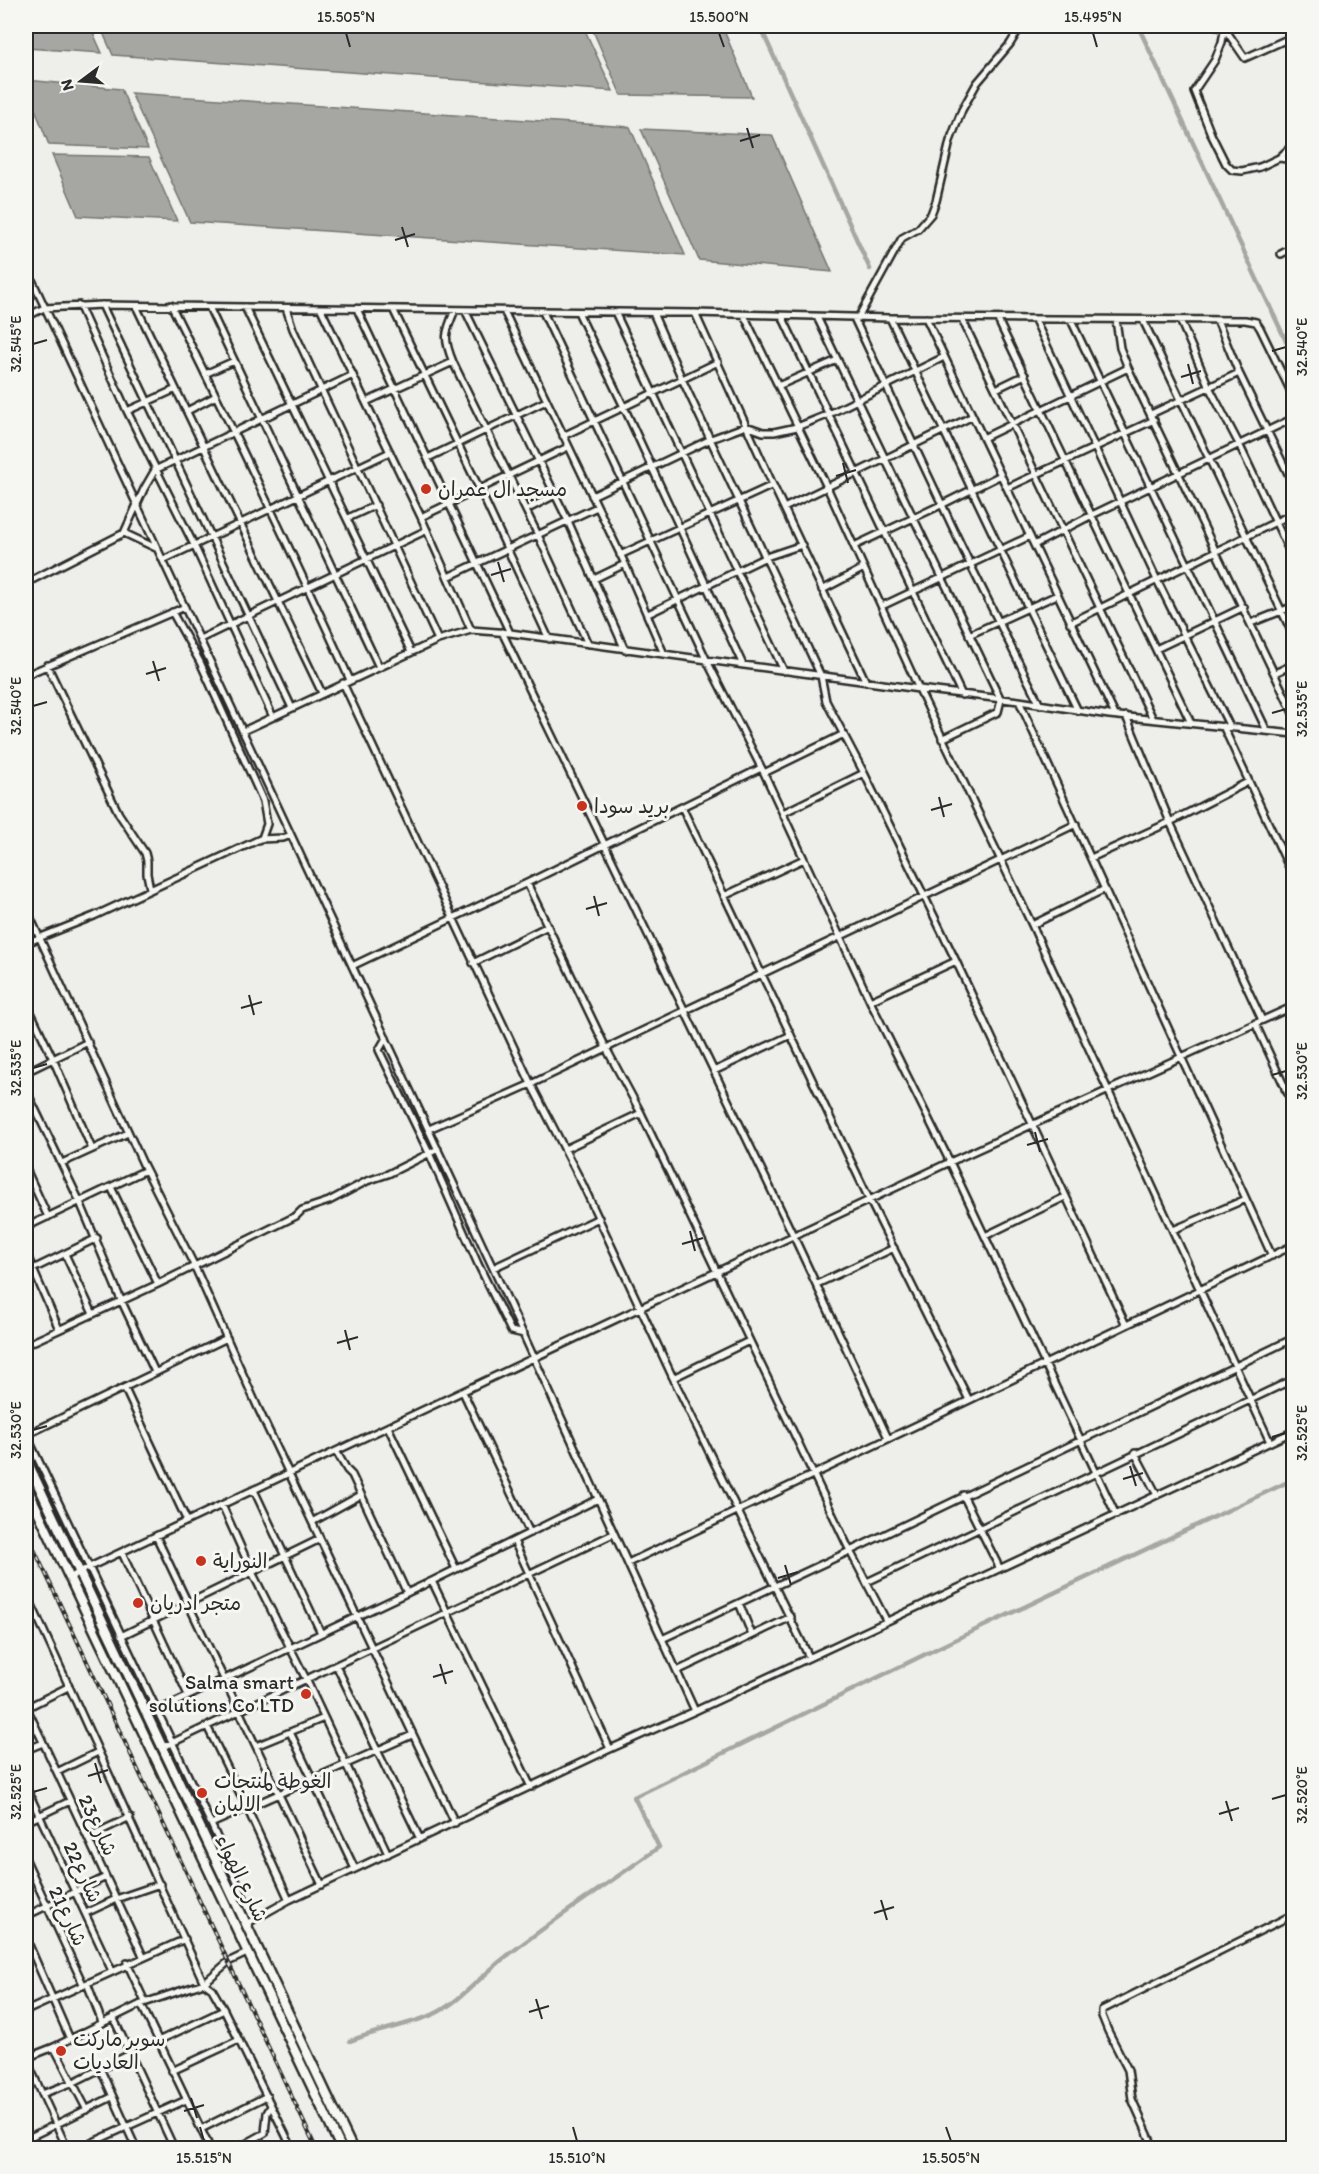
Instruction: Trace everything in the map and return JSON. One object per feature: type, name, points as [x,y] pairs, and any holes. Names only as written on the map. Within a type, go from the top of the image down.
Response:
[{"type":"highway","name":"شارع الهواء","points":[[26,1459],[30,1479],[79,1572],[161,1748],[249,1921],[352,2148]]},
{"type":"highway","name":"شارع الهواء","points":[[26,1486],[340,2148]]},
{"type":"street","points":[[856,318],[902,238],[918,229],[931,214],[950,141],[962,110],[978,83],[1010,44],[1021,26]]},
{"type":"street","points":[[1216,26],[1225,27]]},
{"type":"street","points":[[1225,27],[1245,58],[1293,36]]},
{"type":"street","points":[[1225,27],[1215,60],[1194,90],[1211,134],[1226,164],[1232,170],[1252,169],[1278,158],[1293,144]]},
{"type":"street","points":[[1278,158],[1293,160]]},
{"type":"street","points":[[1281,254],[1293,247]]},
{"type":"street","points":[[26,267],[429,1129],[696,1711]]},
{"type":"street","points":[[79,305],[155,470],[194,545],[273,717]]},
{"type":"street","points":[[26,317],[44,308],[102,305],[695,313],[998,320],[1245,320],[1256,322],[1293,398]]},
{"type":"street","points":[[102,305],[292,708]]},
{"type":"street","points":[[136,306],[322,693]]},
{"type":"street","points":[[171,306],[271,509],[350,680]]},
{"type":"street","points":[[209,307],[337,573],[379,667]]},
{"type":"street","points":[[245,307],[411,652]]},
{"type":"street","points":[[286,308],[293,329],[438,640]]},
{"type":"street","points":[[321,309],[421,517],[471,630]]},
{"type":"street","points":[[357,309],[479,563],[510,633]]},
{"type":"street","points":[[393,309],[426,374],[549,639]]},
{"type":"street","points":[[455,310],[445,340],[453,362],[538,535],[588,644]]},
{"type":"street","points":[[465,310],[568,521],[625,650]]},
{"type":"street","points":[[504,311],[625,564],[664,654]]},
{"type":"street","points":[[543,312],[707,660],[783,813],[870,1001],[950,1162],[1116,1515]]},
{"type":"street","points":[[578,312],[743,665]]},
{"type":"street","points":[[615,312],[784,671]]},
{"type":"street","points":[[653,313],[821,676],[826,700],[956,961],[1126,1325]]},
{"type":"street","points":[[695,313],[772,485],[866,682]]},
{"type":"street","points":[[744,315],[827,487],[942,739],[1032,925],[1270,1442]]},
{"type":"street","points":[[782,316],[827,415],[962,695]]},
{"type":"street","points":[[817,317],[1001,700],[998,712],[942,739]]},
{"type":"street","points":[[856,318],[970,564],[1040,705]]},
{"type":"street","points":[[890,318],[1078,711]]},
{"type":"street","points":[[926,318],[1114,715]]},
{"type":"street","points":[[962,319],[1153,719]]},
{"type":"street","points":[[998,320],[1191,723]]},
{"type":"street","points":[[1035,320],[1158,580],[1186,634],[1248,782],[1293,878]]},
{"type":"street","points":[[1071,320],[1267,731]]},
{"type":"street","points":[[1116,320],[1120,348],[1128,368],[1291,702],[1293,715]]},
{"type":"street","points":[[1143,320],[1293,637]]},
{"type":"street","points":[[1180,320],[1209,387],[1239,444],[1293,561]]},
{"type":"street","points":[[1217,320],[1239,373],[1293,486]]},
{"type":"street","points":[[592,496],[682,452],[746,426],[764,432],[797,427],[886,387],[944,357]]},
{"type":"street","points":[[778,386],[837,360]]},
{"type":"street","points":[[206,374],[234,361]]},
{"type":"street","points":[[366,402],[453,362]]},
{"type":"street","points":[[563,436],[718,362]]},
{"type":"street","points":[[983,438],[1128,368]]},
{"type":"street","points":[[1007,488],[1125,433],[1181,401],[1239,373]]},
{"type":"street","points":[[26,583],[124,533],[155,470],[352,375]]},
{"type":"street","points":[[996,389],[1025,375]]},
{"type":"street","points":[[127,411],[176,389]]},
{"type":"street","points":[[187,411],[216,396]]},
{"type":"street","points":[[428,458],[546,401]]},
{"type":"street","points":[[784,508],[973,416]]},
{"type":"street","points":[[1034,545],[1293,418]]},
{"type":"street","points":[[421,517],[568,447]]},
{"type":"street","points":[[163,560],[390,452]]},
{"type":"street","points":[[854,546],[1001,475]]},
{"type":"street","points":[[620,555],[772,485]]},
{"type":"street","points":[[526,510],[555,495]]},
{"type":"street","points":[[348,518],[376,505]]},
{"type":"street","points":[[448,577],[597,507]]},
{"type":"street","points":[[1070,623],[1293,513]]},
{"type":"street","points":[[200,639],[426,530]]},
{"type":"street","points":[[124,533],[158,549]]},
{"type":"street","points":[[882,606],[1030,536]]},
{"type":"street","points":[[648,614],[766,557],[802,545]]},
{"type":"street","points":[[594,579],[625,564]]},
{"type":"street","points":[[822,590],[864,568]]},
{"type":"street","points":[[969,635],[1057,595]]},
{"type":"street","points":[[1251,623],[1293,606]]},
{"type":"street","points":[[26,675],[185,607]]},
{"type":"street","points":[[1156,649],[1244,607]]},
{"type":"street","points":[[172,612],[200,662],[263,801],[267,824],[262,838]]},
{"type":"street","points":[[243,731],[438,640],[471,630],[510,633],[1019,701],[1078,711],[1293,734]]},
{"type":"street","points":[[502,632],[817,1284],[888,1438]]},
{"type":"street","points":[[1275,673],[1293,664]]},
{"type":"street","points":[[47,665],[119,814],[145,853],[150,889]]},
{"type":"street","points":[[344,683],[473,963],[599,1218],[673,1378],[809,1657]]},
{"type":"street","points":[[1019,701],[1272,1256]]},
{"type":"street","points":[[1126,716],[1170,822],[1262,1020]]},
{"type":"street","points":[[352,966],[682,807],[844,734]]},
{"type":"street","points":[[783,813],[864,773]]},
{"type":"street","points":[[1091,858],[1170,822],[1248,782]]},
{"type":"street","points":[[682,807],[870,1201],[969,1400]]},
{"type":"street","points":[[429,1129],[531,1084],[841,938],[1076,824]]},
{"type":"street","points":[[26,943],[94,916],[262,838],[283,838],[291,835]]},
{"type":"street","points":[[724,896],[804,859]]},
{"type":"street","points":[[528,883],[606,1048],[641,1113],[850,1551],[886,1620]]},
{"type":"street","points":[[1032,925],[1105,889]]},
{"type":"street","points":[[26,908],[128,1133],[194,1265],[312,1522],[455,1823]]},
{"type":"street","points":[[473,963],[548,926]]},
{"type":"street","points":[[870,1001],[956,961]]},
{"type":"street","points":[[26,1002],[92,1149]]},
{"type":"street","points":[[70,1578],[950,1162],[1293,1006]]},
{"type":"street","points":[[1255,1023],[1293,1107]]},
{"type":"street","points":[[714,1071],[791,1035]]},
{"type":"street","points":[[386,1038],[379,1050],[506,1322],[514,1333],[524,1334]]},
{"type":"street","points":[[26,1072],[88,1042]]},
{"type":"street","points":[[1285,1089],[1293,1085]]},
{"type":"street","points":[[26,1090],[97,1238],[121,1300],[155,1372]]},
{"type":"street","points":[[26,1109],[33,1106]]},
{"type":"street","points":[[565,1149],[641,1113]]},
{"type":"street","points":[[62,1163],[128,1133]]},
{"type":"street","points":[[26,1345],[158,1284],[297,1216],[302,1210],[329,1201],[438,1149]]},
{"type":"street","points":[[26,1169],[48,1217]]},
{"type":"street","points":[[26,1227],[146,1170]]},
{"type":"street","points":[[111,1187],[158,1284]]},
{"type":"street","points":[[985,1236],[1065,1197]]},
{"type":"street","points":[[1173,1230],[1246,1198]]},
{"type":"street","points":[[493,1268],[599,1218]]},
{"type":"street","points":[[33,1269],[97,1238]]},
{"type":"street","points":[[628,1563],[1293,1245]]},
{"type":"street","points":[[817,1284],[894,1248]]},
{"type":"street","points":[[26,1253],[59,1329]]},
{"type":"street","points":[[65,1254],[93,1314]]},
{"type":"street","points":[[227,1338],[26,1435],[210,1824],[249,1921],[531,1786],[1293,1431]]},
{"type":"street","points":[[662,1639],[1293,1338]]},
{"type":"street","points":[[673,1378],[749,1341]]},
{"type":"street","points":[[867,1582],[1293,1379]]},
{"type":"street","points":[[125,1389],[187,1521]]},
{"type":"street","points":[[464,1392],[531,1533]]},
{"type":"street","points":[[388,1427],[456,1569]]},
{"type":"street","points":[[336,1451],[352,1475],[407,1593]]},
{"type":"street","points":[[1135,1453],[1157,1495]]},
{"type":"street","points":[[254,1490],[321,1633]]},
{"type":"street","points":[[312,1522],[361,1495]]},
{"type":"street","points":[[963,1495],[999,1568]]},
{"type":"street","points":[[157,1711],[432,1581],[598,1498]]},
{"type":"street","points":[[222,1505],[388,1854]]},
{"type":"street","points":[[161,1748],[613,1534]]},
{"type":"street","points":[[156,1536],[322,1885]]},
{"type":"street","points":[[121,1636],[320,1539]]},
{"type":"street","points":[[514,1541],[610,1749]]},
{"type":"street","points":[[122,1553],[188,1695]]},
{"type":"street","points":[[432,1581],[531,1786]]},
{"type":"street","points":[[26,1592],[204,1983],[212,1989],[224,2010],[292,2148]]},
{"type":"street","points":[[739,1603],[752,1635]]},
{"type":"street","points":[[26,1614],[33,1610]]},
{"type":"street","points":[[677,1671],[791,1617]]},
{"type":"street","points":[[336,1665],[420,1839]]},
{"type":"street","points":[[26,1707],[68,1687]]},
{"type":"street","name":"شارع23","points":[[26,1707],[143,1956]]},
{"type":"street","points":[[256,1746],[324,1718]]},
{"type":"street","points":[[207,1726],[289,1900]]},
{"type":"street","points":[[290,1732],[355,1869]]},
{"type":"street","points":[[210,1824],[412,1735]]},
{"type":"street","points":[[26,1750],[43,1743]]},
{"type":"street","points":[[57,1772],[98,1752]]},
{"type":"street","name":"شارع22","points":[[26,1786],[112,1971]]},
{"type":"street","points":[[26,1822],[70,1801]]},
{"type":"street","points":[[88,1837],[129,1817]]},
{"type":"street","name":"شارع21","points":[[26,1860],[102,2022]]},
{"type":"street","points":[[26,1916],[106,1877]]},
{"type":"street","points":[[86,1913],[160,1884]]},
{"type":"street","points":[[1154,2148],[1132,2098],[1128,2070],[1108,2031],[1102,2010],[1293,1914]]},
{"type":"street","points":[[26,1938],[70,2038]]},
{"type":"street","points":[[26,2011],[127,1963],[185,1939]]},
{"type":"street","points":[[27,2058],[143,2003],[204,1983],[228,1962],[248,1953]]},
{"type":"street","points":[[127,1963],[158,2041],[210,2148]]},
{"type":"street","points":[[158,2041],[224,2010]]},
{"type":"street","points":[[113,2017],[174,2148]]},
{"type":"street","points":[[172,2071],[239,2040]]},
{"type":"street","points":[[26,2043],[27,2058],[68,2148]]},
{"type":"street","points":[[54,2047],[87,2110]]},
{"type":"street","points":[[42,2094],[129,2054]]},
{"type":"street","points":[[100,2068],[136,2148]]},
{"type":"street","points":[[201,2129],[267,2096]]},
{"type":"street","points":[[29,2148],[26,2140],[112,2097]]},
{"type":"street","points":[[80,2148],[186,2100]]},
{"type":"street","points":[[238,2148],[265,2133],[267,2113],[271,2106]]},
{"type":"shaded area","points":[[26,26],[90,26],[102,53],[26,48]]},
{"type":"shaded area","points":[[100,26],[583,26],[613,91],[113,55]]},
{"type":"shaded area","points":[[591,26],[722,26],[752,97],[621,95]]},
{"type":"shaded area","points":[[26,80],[121,89],[148,149],[49,145],[26,86]]},
{"type":"shaded area","points":[[131,93],[630,127],[685,255],[190,222]]},
{"type":"shaded area","points":[[641,129],[772,135],[832,272],[699,260]]},
{"type":"shaded area","points":[[52,155],[149,157],[177,221],[78,216]]},
{"type":"waterway","points":[[760,26],[870,269]]},
{"type":"waterway","points":[[1138,26],[1294,358]]},
{"type":"waterway","points":[[350,2041],[422,2019],[442,2010],[494,1966],[559,1917],[659,1847],[634,1797],[942,1646],[1294,1479]]},
{"type":"railway","points":[[26,1532],[316,2148]]},
{"type":"place","name":"مسجد ال عمران","points":[[426,489]]},
{"type":"place","name":"بريد سودا","points":[[582,806]]},
{"type":"place","name":"النوراية","points":[[201,1561]]},
{"type":"place","name":"متجر ادريان","points":[[138,1603]]},
{"type":"place","name":"Salma smart solutions Co LTD","points":[[306,1694]]},
{"type":"place","name":"الغوطة لمنتجات الالبان","points":[[202,1793]]},
{"type":"place","name":"سوبر ماركت العاديات","points":[[61,2051]]}]
